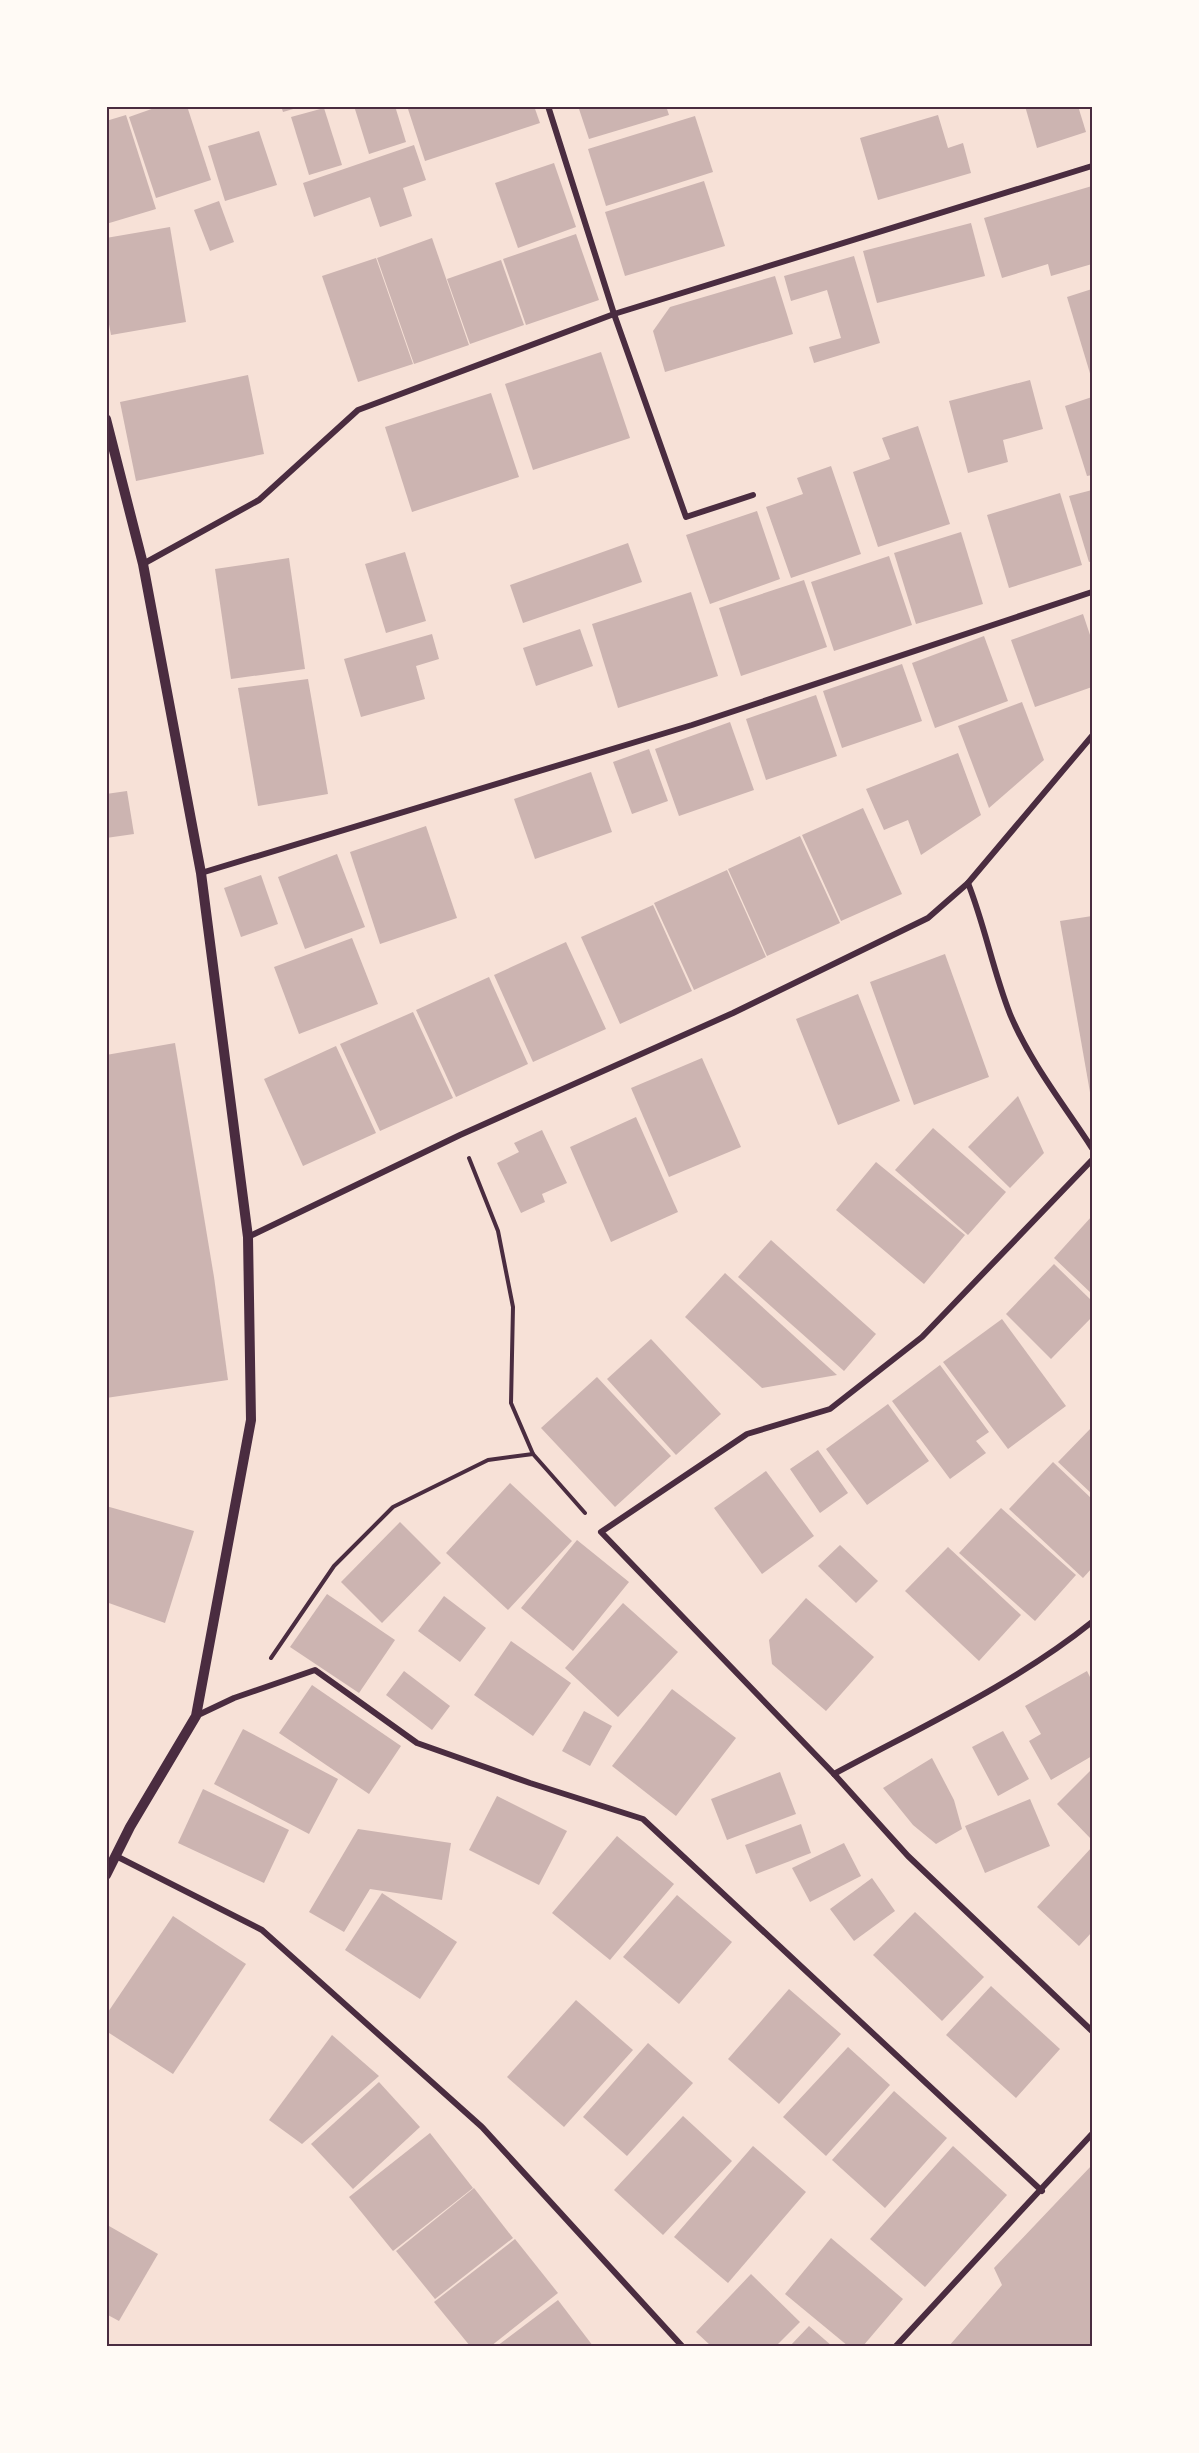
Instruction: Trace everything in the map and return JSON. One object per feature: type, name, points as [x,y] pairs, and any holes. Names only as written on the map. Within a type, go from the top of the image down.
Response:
[{"type":"street","points":[[548,106],[614,314],[686,516],[753,495]]},
{"type":"street","points":[[143,564],[258,500],[358,410],[614,314],[1092,166]]},
{"type":"street","points":[[106,419],[143,564],[201,873],[248,1237],[251,1420],[196,1716],[130,1827],[106,1875]]},
{"type":"street","points":[[201,873],[692,724],[1092,592]]},
{"type":"street","points":[[248,1237],[460,1135],[733,1013],[928,918],[968,883],[1092,736]]},
{"type":"street","points":[[968,883],[981,916],[993,964],[1022,1040],[1092,1148]]},
{"type":"street","points":[[1092,1160],[922,1337],[830,1409],[747,1434],[601,1532],[834,1774],[908,1856],[1092,2031]]},
{"type":"street","points":[[834,1774],[975,1698],[1067,1643],[1092,1622]]},
{"type":"street","points":[[196,1716],[234,1698],[315,1670],[417,1743],[530,1783],[643,1819],[1042,2191]]},
{"type":"street","points":[[116,1856],[262,1930],[482,2127],[682,2346]]},
{"type":"street","points":[[896,2346],[1042,2191],[1092,2134]]},
{"type":"path","points":[[460,1135],[498,1231],[513,1307],[511,1403],[533,1454],[601,1532]]},
{"type":"path","points":[[257,1691],[273,1653],[334,1566],[393,1507],[488,1461],[533,1454]]},
{"type":"building","points":[[160,106],[187,106],[211,180],[156,198],[129,117]]},
{"type":"building","points":[[281,106],[300,106],[300,107],[283,112]]},
{"type":"building","points":[[354,106],[395,106],[406,142],[369,154]]},
{"type":"building","points":[[407,106],[534,106],[540,123],[425,161]]},
{"type":"building","points":[[578,106],[666,106],[669,115],[589,139]]},
{"type":"building","points":[[1025,106],[1078,106],[1086,132],[1037,148]]},
{"type":"building","points":[[324,108],[342,165],[309,175],[291,117]]},
{"type":"building","points":[[126,115],[156,209],[106,224],[106,121]]},
{"type":"building","points":[[938,115],[948,148],[963,143],[971,173],[878,200],[860,138]]},
{"type":"building","points":[[695,116],[713,172],[606,206],[588,149]]},
{"type":"building","points":[[259,131],[277,185],[225,201],[208,146]]},
{"type":"building","points":[[414,145],[426,180],[403,188],[412,216],[380,227],[370,197],[314,217],[303,183]]},
{"type":"building","points":[[554,163],[576,227],[518,248],[495,183]]},
{"type":"building","points":[[704,181],[725,246],[625,276],[605,212]]},
{"type":"building","points":[[1092,186],[1092,264],[1051,276],[1048,264],[1002,278],[984,218]]},
{"type":"building","points":[[219,201],[234,242],[210,251],[194,210]]},
{"type":"building","points":[[971,223],[985,276],[877,303],[863,251]]},
{"type":"building","points":[[170,227],[186,322],[111,335],[106,308],[106,238]]},
{"type":"building","points":[[576,234],[599,300],[526,325],[503,259]]},
{"type":"building","points":[[432,238],[469,345],[414,364],[377,258]]},
{"type":"building","points":[[854,256],[880,343],[814,363],[809,347],[841,338],[827,290],[791,301],[784,276]]},
{"type":"building","points":[[376,258],[413,364],[358,382],[322,276]]},
{"type":"building","points":[[501,260],[524,325],[470,344],[447,279]]},
{"type":"building","points":[[775,276],[793,334],[665,372],[653,331],[670,307]]},
{"type":"building","points":[[1092,289],[1092,380],[1067,297]]},
{"type":"building","points":[[601,352],[630,438],[533,470],[505,384]]},
{"type":"building","points":[[248,375],[264,454],[136,481],[120,402]]},
{"type":"building","points":[[1030,380],[1043,429],[1003,440],[1008,462],[968,473],[949,401]]},
{"type":"building","points":[[491,393],[519,477],[412,512],[385,427]]},
{"type":"building","points":[[1092,397],[1092,475],[1087,476],[1065,406]]},
{"type":"building","points":[[918,426],[950,524],[878,547],[853,472],[890,459],[882,438]]},
{"type":"building","points":[[831,466],[861,554],[791,578],[766,507],[803,494],[797,478]]},
{"type":"building","points":[[1092,490],[1092,561],[1089,562],[1069,496]]},
{"type":"building","points":[[1060,493],[1082,565],[1009,588],[987,515]]},
{"type":"building","points":[[757,511],[780,579],[710,604],[686,535]]},
{"type":"building","points":[[961,532],[983,604],[916,624],[894,553]]},
{"type":"building","points":[[628,543],[642,582],[523,623],[510,585]]},
{"type":"building","points":[[405,552],[426,621],[386,633],[365,564]]},
{"type":"building","points":[[889,556],[912,625],[834,651],[811,582]]},
{"type":"building","points":[[289,558],[305,669],[231,679],[215,569]]},
{"type":"building","points":[[804,580],[827,647],[741,676],[719,608]]},
{"type":"building","points":[[691,592],[718,676],[618,708],[592,624]]},
{"type":"building","points":[[1083,614],[1092,641],[1092,687],[1035,707],[1011,640]]},
{"type":"building","points":[[580,629],[593,666],[536,686],[523,648]]},
{"type":"building","points":[[432,634],[439,659],[416,666],[425,699],[361,717],[344,659]]},
{"type":"building","points":[[984,636],[1008,701],[935,728],[912,663]]},
{"type":"building","points":[[902,664],[922,721],[842,748],[823,691]]},
{"type":"building","points":[[308,679],[328,794],[258,806],[238,688]]},
{"type":"building","points":[[816,695],[837,756],[766,780],[746,719]]},
{"type":"building","points":[[1022,702],[1044,760],[989,808],[958,726]]},
{"type":"building","points":[[730,722],[754,790],[679,816],[655,749]]},
{"type":"building","points":[[649,749],[668,801],[632,814],[613,762]]},
{"type":"building","points":[[958,753],[981,815],[921,855],[908,820],[884,830],[866,789]]},
{"type":"building","points":[[591,772],[612,832],[535,859],[514,799]]},
{"type":"building","points":[[127,791],[134,834],[106,838],[106,794]]},
{"type":"building","points":[[863,808],[902,894],[841,921],[802,835]]},
{"type":"building","points":[[426,826],[457,918],[380,944],[350,852]]},
{"type":"building","points":[[800,836],[840,923],[767,956],[728,869]]},
{"type":"building","points":[[337,854],[365,927],[305,949],[278,877]]},
{"type":"building","points":[[727,870],[766,957],[694,990],[654,903]]},
{"type":"building","points":[[261,875],[278,924],[241,937],[224,888]]},
{"type":"building","points":[[653,905],[692,991],[620,1024],[581,937]]},
{"type":"building","points":[[1092,916],[1092,1098],[1091,1098],[1060,921]]},
{"type":"building","points":[[352,938],[378,1004],[299,1034],[274,967]]},
{"type":"building","points":[[566,942],[606,1029],[533,1062],[494,975]]},
{"type":"building","points":[[945,954],[989,1077],[914,1105],[870,982]]},
{"type":"building","points":[[489,977],[528,1064],[456,1097],[416,1010]]},
{"type":"building","points":[[858,994],[900,1101],[838,1125],[796,1019]]},
{"type":"building","points":[[413,1012],[453,1098],[380,1131],[340,1044]]},
{"type":"building","points":[[175,1043],[214,1277],[228,1380],[106,1398],[106,1055]]},
{"type":"building","points":[[336,1046],[376,1133],[303,1166],[264,1079]]},
{"type":"building","points":[[702,1058],[741,1147],[669,1177],[631,1088]]},
{"type":"building","points":[[1018,1096],[1044,1153],[1010,1188],[968,1147]]},
{"type":"building","points":[[636,1117],[678,1212],[611,1242],[570,1147]]},
{"type":"building","points":[[933,1128],[1006,1192],[968,1235],[895,1170]]},
{"type":"building","points":[[542,1130],[567,1183],[542,1194],[545,1202],[521,1213],[497,1163],[519,1152],[514,1143]]},
{"type":"building","points":[[876,1162],[965,1235],[924,1284],[836,1210]]},
{"type":"building","points":[[1092,1216],[1092,1294],[1054,1258]]},
{"type":"building","points":[[771,1240],[876,1334],[844,1371],[738,1277]]},
{"type":"building","points":[[1054,1264],[1092,1301],[1092,1317],[1051,1359],[1006,1314]]},
{"type":"building","points":[[725,1273],[837,1375],[762,1388],[685,1317]]},
{"type":"building","points":[[1002,1319],[1066,1406],[1008,1449],[943,1362]]},
{"type":"building","points":[[651,1339],[721,1414],[676,1455],[607,1379]]},
{"type":"building","points":[[940,1365],[989,1432],[976,1441],[986,1453],[950,1479],[892,1401]]},
{"type":"building","points":[[597,1377],[671,1456],[615,1507],[541,1428]]},
{"type":"building","points":[[888,1404],[929,1461],[867,1505],[826,1449]]},
{"type":"building","points":[[1092,1427],[1092,1494],[1058,1462]]},
{"type":"building","points":[[818,1450],[848,1493],[820,1513],[790,1469]]},
{"type":"building","points":[[1053,1462],[1092,1499],[1092,1568],[1083,1578],[1009,1509]]},
{"type":"building","points":[[766,1471],[814,1536],[762,1574],[714,1508]]},
{"type":"building","points":[[510,1483],[572,1541],[508,1610],[446,1553]]},
{"type":"building","points":[[106,1506],[194,1531],[165,1623],[106,1602]]},
{"type":"building","points":[[1001,1508],[1076,1575],[1035,1621],[959,1553]]},
{"type":"building","points":[[400,1522],[441,1563],[382,1623],[341,1582]]},
{"type":"building","points":[[577,1540],[629,1582],[573,1651],[521,1608]]},
{"type":"building","points":[[840,1545],[878,1581],[856,1603],[818,1566]]},
{"type":"building","points":[[948,1547],[1021,1615],[979,1661],[905,1591]]},
{"type":"building","points":[[327,1594],[395,1640],[359,1693],[290,1647]]},
{"type":"building","points":[[444,1596],[486,1628],[460,1662],[418,1631]]},
{"type":"building","points":[[806,1598],[874,1657],[826,1711],[772,1664],[769,1640]]},
{"type":"building","points":[[623,1603],[678,1652],[618,1717],[565,1668]]},
{"type":"building","points":[[511,1641],[571,1683],[533,1736],[474,1695]]},
{"type":"building","points":[[404,1671],[450,1706],[432,1730],[386,1695]]},
{"type":"building","points":[[1087,1671],[1092,1681],[1092,1756],[1051,1780],[1029,1741],[1041,1734],[1025,1706]]},
{"type":"building","points":[[312,1685],[401,1746],[369,1794],[279,1733]]},
{"type":"building","points":[[672,1689],[736,1738],[676,1816],[612,1766]]},
{"type":"building","points":[[584,1711],[612,1726],[590,1766],[562,1751]]},
{"type":"building","points":[[243,1729],[338,1779],[309,1834],[214,1784]]},
{"type":"building","points":[[1003,1731],[1029,1779],[998,1796],[972,1747]]},
{"type":"building","points":[[932,1758],[954,1800],[962,1829],[936,1844],[913,1825],[883,1788]]},
{"type":"building","points":[[1091,1770],[1092,1772],[1092,1840],[1057,1804]]},
{"type":"building","points":[[780,1772],[796,1814],[727,1840],[711,1799]]},
{"type":"building","points":[[203,1789],[289,1830],[264,1883],[178,1843]]},
{"type":"building","points":[[497,1796],[567,1831],[539,1885],[469,1850]]},
{"type":"building","points":[[1030,1799],[1050,1846],[985,1873],[965,1826]]},
{"type":"building","points":[[801,1824],[811,1853],[756,1874],[745,1845]]},
{"type":"building","points":[[358,1829],[451,1843],[442,1900],[370,1889],[344,1932],[309,1912]]},
{"type":"building","points":[[617,1836],[674,1884],[610,1960],[552,1913]]},
{"type":"building","points":[[844,1843],[861,1876],[810,1902],[792,1868]]},
{"type":"building","points":[[1092,1847],[1092,1932],[1079,1946],[1037,1907]]},
{"type":"building","points":[[872,1878],[895,1911],[854,1941],[830,1909]]},
{"type":"building","points":[[382,1893],[457,1942],[420,1999],[345,1950]]},
{"type":"building","points":[[677,1895],[732,1942],[679,2004],[623,1957]]},
{"type":"building","points":[[915,1912],[984,1977],[942,2021],[873,1955]]},
{"type":"building","points":[[173,1916],[246,1964],[173,2074],[106,2031],[106,2015]]},
{"type":"building","points":[[991,1986],[1060,2049],[1016,2098],[946,2035]]},
{"type":"building","points":[[789,1989],[841,2034],[779,2104],[728,2059]]},
{"type":"building","points":[[576,2000],[633,2050],[564,2127],[507,2077]]},
{"type":"building","points":[[332,2035],[379,2076],[302,2144],[269,2120]]},
{"type":"building","points":[[648,2043],[693,2083],[627,2156],[583,2117]]},
{"type":"building","points":[[848,2047],[890,2085],[826,2156],[783,2117]]},
{"type":"building","points":[[379,2082],[420,2127],[353,2189],[311,2144]]},
{"type":"building","points":[[894,2091],[947,2138],[885,2208],[832,2160]]},
{"type":"building","points":[[683,2116],[732,2161],[663,2235],[614,2190]]},
{"type":"building","points":[[430,2133],[473,2188],[393,2251],[349,2197]]},
{"type":"building","points":[[753,2146],[806,2192],[728,2283],[674,2237]]},
{"type":"building","points":[[953,2146],[1007,2195],[925,2287],[870,2239]]},
{"type":"building","points":[[1092,2165],[1092,2346],[949,2346],[1002,2285],[994,2268]]},
{"type":"building","points":[[474,2188],[513,2238],[435,2299],[396,2251]]},
{"type":"building","points":[[109,2226],[158,2254],[119,2321],[106,2314],[106,2230]]},
{"type":"building","points":[[831,2238],[903,2299],[863,2346],[848,2346],[785,2294]]},
{"type":"building","points":[[515,2239],[558,2293],[491,2346],[470,2346],[434,2302]]},
{"type":"building","points":[[751,2274],[800,2322],[776,2346],[711,2346],[696,2332]]},
{"type":"building","points":[[558,2300],[593,2346],[497,2346]]},
{"type":"building","points":[[809,2326],[832,2346],[790,2346]]}]
